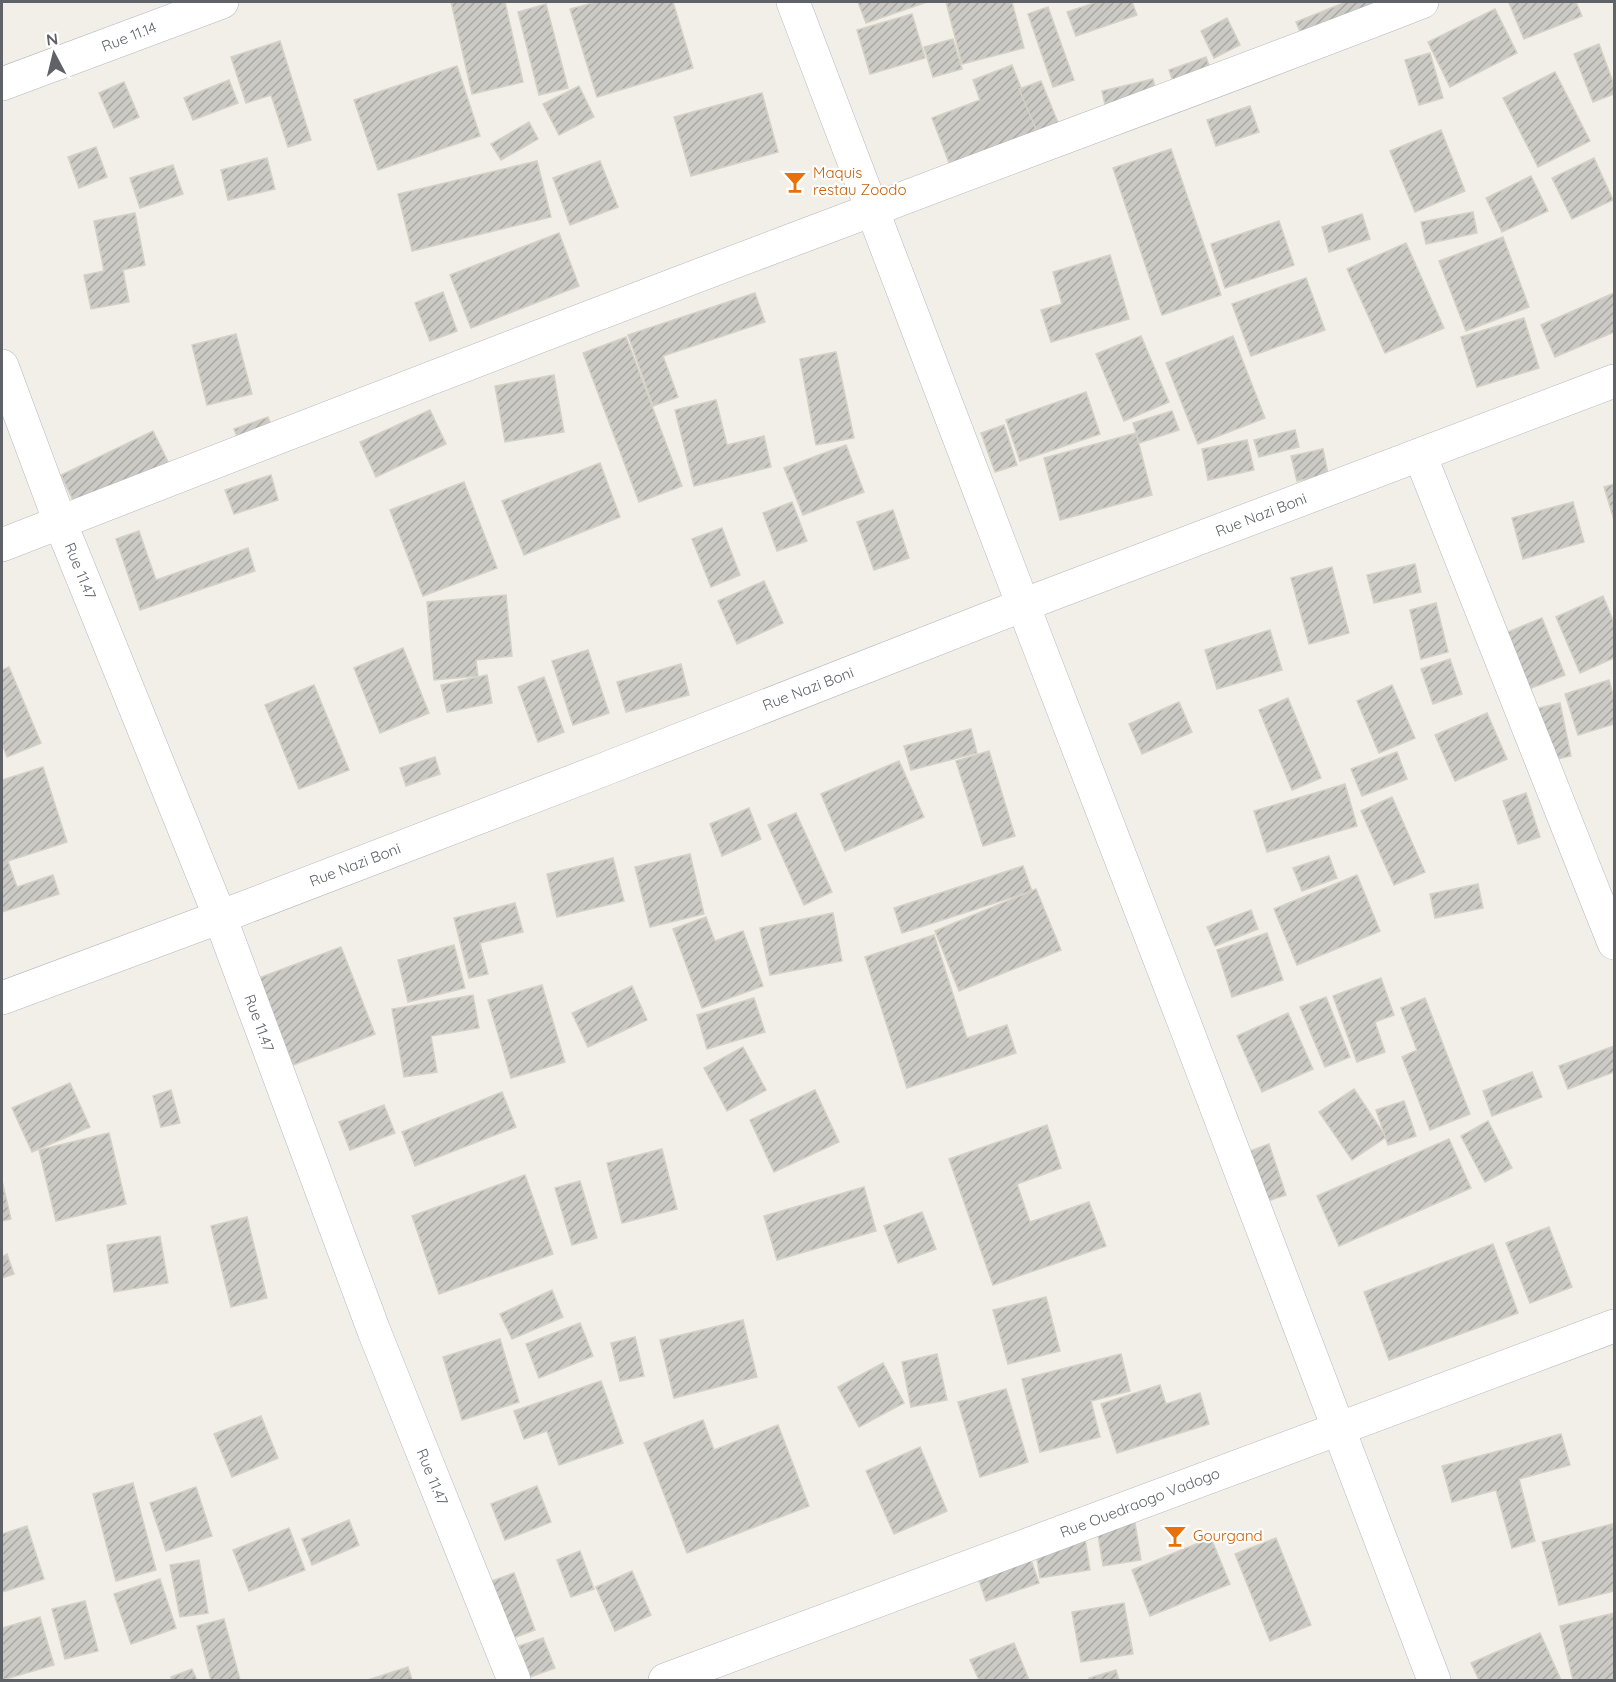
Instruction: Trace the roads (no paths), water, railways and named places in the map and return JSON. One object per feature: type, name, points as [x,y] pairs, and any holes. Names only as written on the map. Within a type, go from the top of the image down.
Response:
[{"type":"street","name":"Rue 11.14","points":[[2,84],[222,2]]},
{"type":"street","points":[[793,2],[1434,1680]]},
{"type":"street","points":[[2,545],[453,369],[1422,2]]},
{"type":"street","name":"Rue 11.47","points":[[2,366],[60,522],[220,917],[374,1331],[514,1680]]},
{"type":"street","name":"Rue Nazi Boni","points":[[2,998],[220,917],[1023,605],[1614,381]]},
{"type":"street","points":[[1420,454],[1614,943]]},
{"type":"street","name":"Rue Ouedraogo Vadogo","points":[[665,1680],[1614,1326]]},
{"type":"place","name":"Maquis restau Zoodo","points":[[795,182]]},
{"type":"place","name":"Gourgand","points":[[1175,1536]]}]
